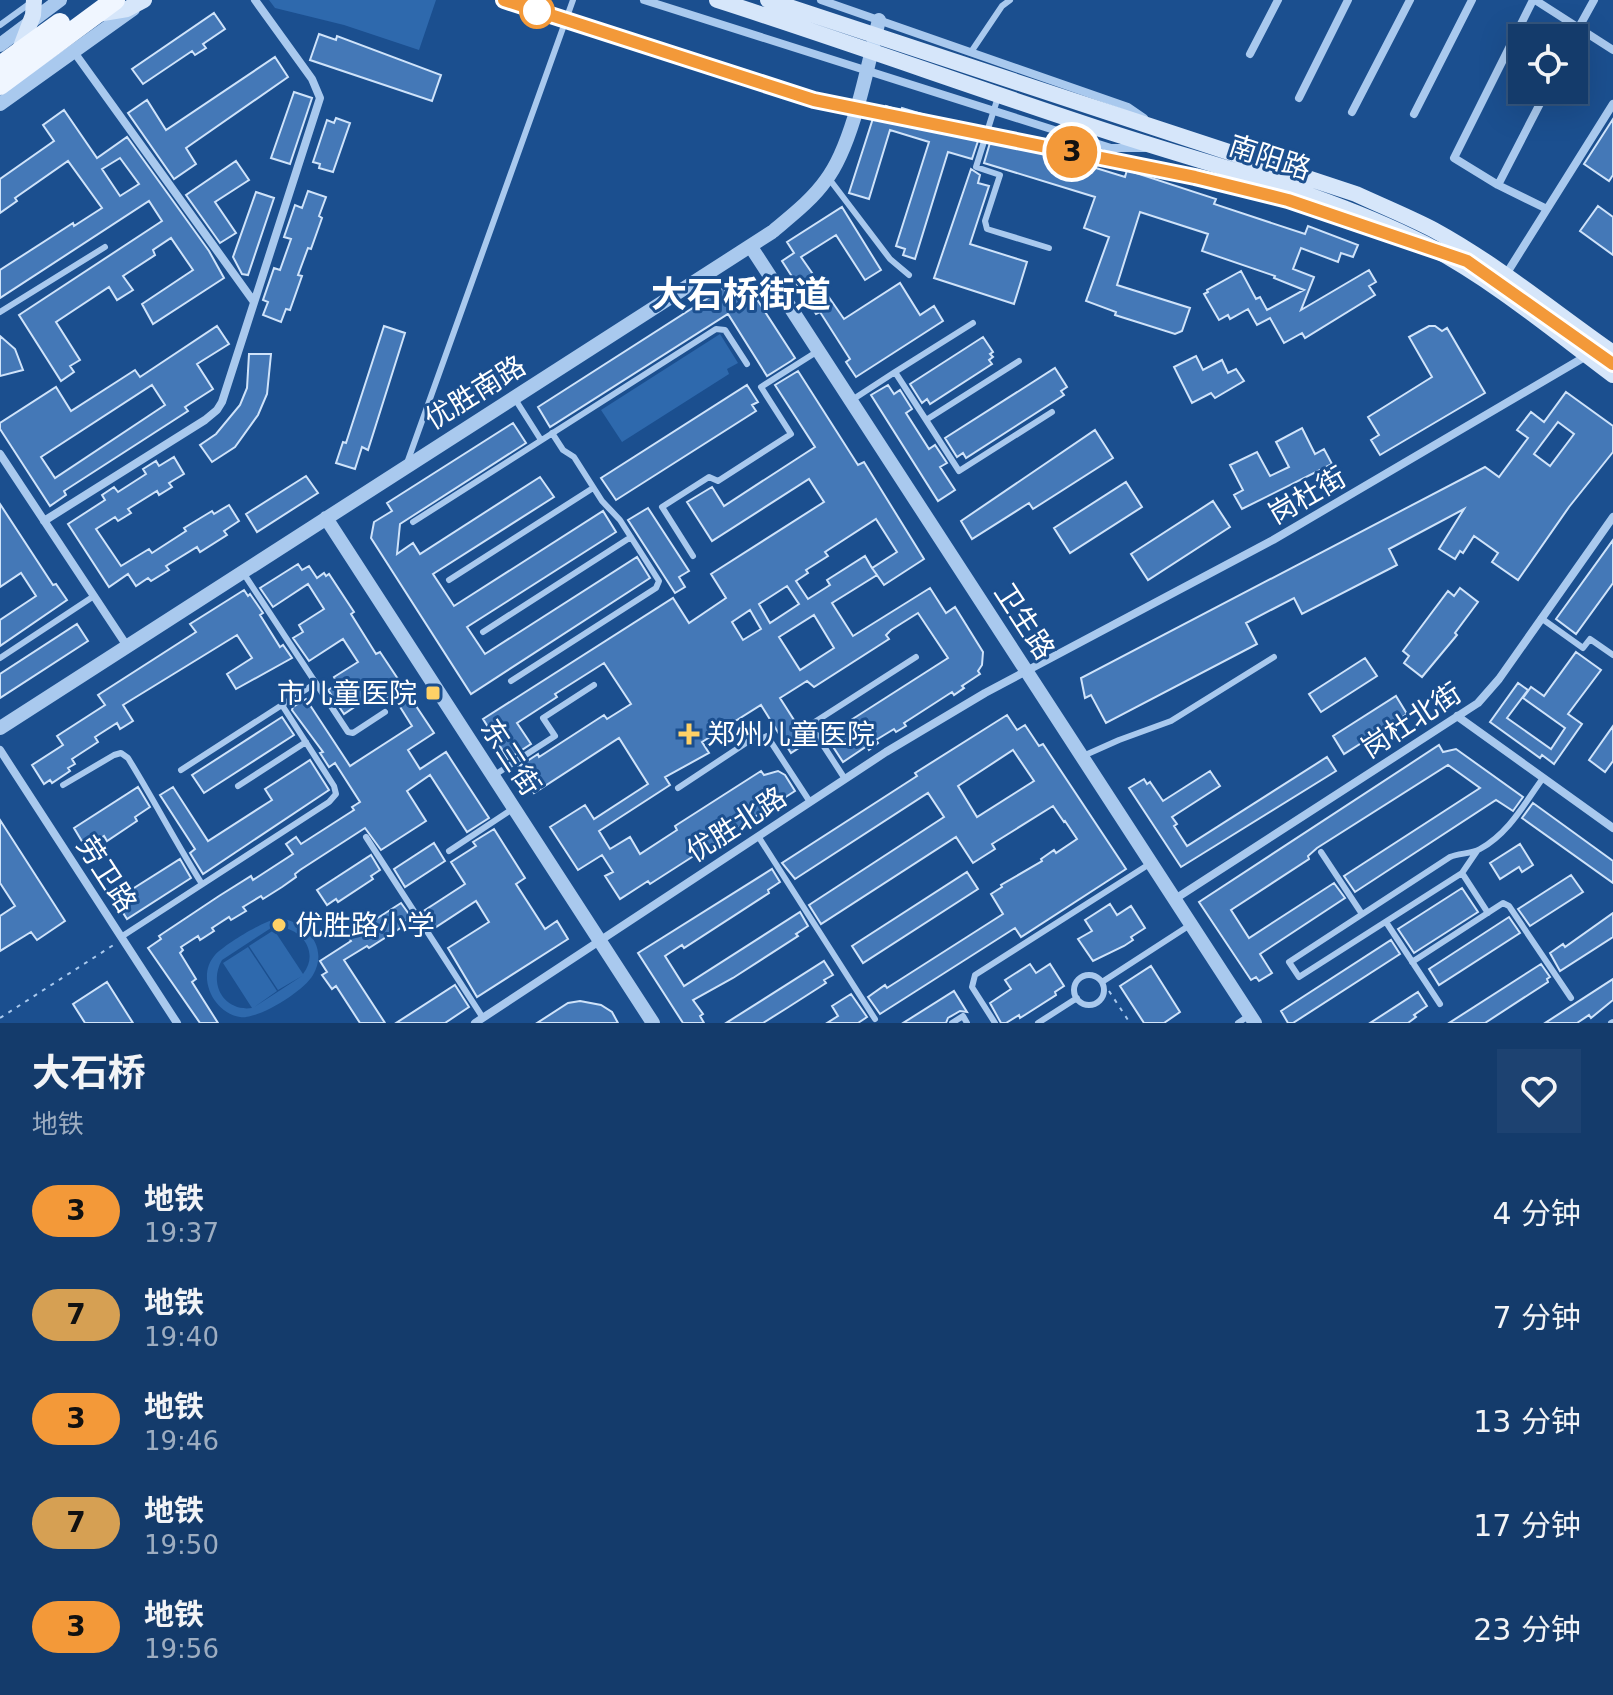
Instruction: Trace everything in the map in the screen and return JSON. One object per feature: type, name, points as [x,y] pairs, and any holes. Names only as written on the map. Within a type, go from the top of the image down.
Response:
[{"type":"main road","points":[[0,66],[33,15],[34,0]]},
{"type":"main road","points":[[9,49],[94,7],[115,0]]},
{"type":"main road","points":[[0,85],[94,7],[127,9],[144,0]]},
{"type":"main road","points":[[717,0],[883,45]]},
{"type":"main road","points":[[768,0],[883,45]]},
{"type":"main road","name":"南阳路","points":[[883,45],[999,94],[1356,194],[1434,230],[1613,375]]},
{"type":"main road","name":"南阳路","points":[[883,45],[1162,140]]},
{"type":"main road","name":"南阳路","points":[[1502,283],[1608,350]]},
{"type":"street","points":[[9,49],[60,0]]},
{"type":"street","points":[[0,104],[144,0]]},
{"type":"street","points":[[44,521],[217,410],[320,98],[312,79],[255,0]]},
{"type":"street","points":[[644,0],[1111,148],[1162,140]]},
{"type":"street","points":[[821,0],[1128,107],[1162,140]]},
{"type":"street","points":[[1250,54],[1278,0]]},
{"type":"street","points":[[1299,98],[1348,0]]},
{"type":"street","points":[[1352,112],[1410,0]]},
{"type":"street","points":[[1414,114],[1472,0]]},
{"type":"street","points":[[1547,209],[1498,185],[1454,158],[1534,0],[1573,24]]},
{"type":"street","points":[[1581,24],[1594,0]]},
{"type":"street","name":"优胜南路","points":[[0,728],[751,247],[794,214],[828,178],[838,160],[879,20]]},
{"type":"street","points":[[1588,34],[1613,50]]},
{"type":"street","points":[[74,52],[254,302]]},
{"type":"street","points":[[1498,185],[1540,104]]},
{"type":"street","points":[[1502,283],[1613,104]]},
{"type":"street","name":"卫生路","points":[[751,247],[1175,899],[1248,1020]]},
{"type":"street","name":"岗杜街","points":[[1026,671],[1273,540],[1587,356],[1608,350]]},
{"type":"street","points":[[0,454],[127,646]]},
{"type":"street","name":"岗杜北街","points":[[1175,899],[1484,697],[1613,517]]},
{"type":"street","name":"东三街","points":[[326,518],[653,1023]]},
{"type":"street","name":"优胜北路","points":[[479,1020],[845,779],[1026,671]]},
{"type":"street","points":[[1457,716],[1613,828]]},
{"type":"street","name":"劳卫路","points":[[0,750],[177,1023]]},
{"type":"lane","points":[[0,25],[34,0]]},
{"type":"lane","points":[[407,465],[573,0]]},
{"type":"lane","points":[[971,52],[1002,6],[1010,0]]},
{"type":"lane","points":[[999,94],[976,167],[1000,175],[985,221],[987,229],[1049,248]]},
{"type":"lane","points":[[828,178],[890,259],[909,275]]},
{"type":"lane","points":[[0,312],[105,247]]},
{"type":"lane","points":[[851,400],[973,323]]},
{"type":"lane","points":[[413,522],[716,329],[725,330],[747,364]]},
{"type":"lane","points":[[693,556],[662,507],[709,477],[718,481],[791,434],[761,387],[818,351]]},
{"type":"lane","points":[[926,420],[1019,361]]},
{"type":"lane","points":[[895,372],[959,471],[1052,412]]},
{"type":"lane","points":[[515,398],[541,440]]},
{"type":"lane","points":[[511,681],[656,588],[659,581],[574,457],[563,450],[552,433]]},
{"type":"lane","points":[[449,580],[593,488]]},
{"type":"lane","points":[[483,632],[631,537]]},
{"type":"lane","points":[[243,572],[348,732],[353,733],[385,712]]},
{"type":"lane","points":[[0,658],[94,596]]},
{"type":"lane","points":[[1541,618],[1583,648],[1590,639],[1613,655]]},
{"type":"lane","points":[[845,779],[810,725],[916,657]]},
{"type":"lane","points":[[1082,757],[1171,721],[1274,657]]},
{"type":"lane","points":[[181,770],[316,683]]},
{"type":"lane","points":[[493,776],[555,736],[543,718],[594,685]]},
{"type":"lane","points":[[122,938],[329,802],[336,794],[334,786],[282,705]]},
{"type":"lane","points":[[678,788],[758,735],[763,738],[767,736],[810,802]]},
{"type":"lane","points":[[238,786],[306,742]]},
{"type":"lane","points":[[63,785],[121,753],[128,758],[202,884]]},
{"type":"lane","points":[[1477,851],[1450,857],[1289,962],[1299,977],[1462,873],[1477,851],[1508,827],[1543,778]]},
{"type":"lane","points":[[449,851],[514,808]]},
{"type":"lane","points":[[758,836],[875,1019]]},
{"type":"lane","points":[[366,837],[479,1020]]},
{"type":"lane","points":[[1321,852],[1362,914]]},
{"type":"lane","points":[[995,1023],[972,987],[975,975],[1151,863]]},
{"type":"lane","points":[[1462,873],[1488,913]]},
{"type":"lane","points":[[1412,962],[1503,903],[1509,906],[1571,998]]},
{"type":"lane","points":[[1386,922],[1440,1004]]},
{"type":"lane","points":[[1103,985],[1191,924]]},
{"type":"lane","points":[[1094,975],[1103,985],[1103,996],[1096,1003],[1086,1004],[1077,998],[1074,987],[1079,978],[1094,975]]},
{"type":"lane","points":[[1038,1023],[1077,998]]},
{"type":"lane","points":[[952,1023],[963,1016],[967,1023]]},
{"type":"path","points":[[0,1018],[122,938]]},
{"type":"path","points":[[1103,985],[1111,992],[1130,1023]]},
{"type":"shaded area","points":[[269,0],[436,0],[419,50],[344,25],[275,8]]},
{"type":"shaded area","points":[[720,334],[738,363],[727,369],[729,374],[622,442],[601,410]]},
{"type":"shaded area","points":[[273,920],[289,920],[312,938],[318,955],[313,975],[300,989],[269,1009],[248,1017],[230,1014],[222,1009],[210,992],[207,973],[210,964],[227,945]],"holes":[[[271,928],[289,929],[302,938],[309,951],[310,959],[303,974],[274,930],[249,946],[278,990],[302,976],[253,1008],[277,991],[248,947],[223,963],[252,1008],[234,1006],[227,1001],[218,987],[218,969],[222,960]]]},
{"type":"building","points":[[214,13],[225,29],[203,44],[206,48],[195,55],[192,51],[143,84],[132,69]]},
{"type":"building","points":[[319,34],[336,40],[337,36],[441,75],[432,101],[310,60]]},
{"type":"building","points":[[275,57],[288,77],[186,148],[196,164],[174,179],[128,113],[147,100],[166,130]]},
{"type":"building","points":[[294,92],[312,98],[290,164],[271,158]]},
{"type":"building","points":[[886,106],[981,132],[972,159],[948,152],[915,259],[903,255],[905,249],[896,246],[929,142],[890,130],[869,199],[849,193],[876,109],[885,111]]},
{"type":"building","points":[[64,110],[97,158],[127,137],[209,251],[224,278],[153,324],[142,304],[193,270],[171,238],[153,250],[155,255],[123,276],[133,290],[117,300],[109,287],[56,322],[80,360],[70,366],[74,372],[61,381],[19,315],[162,221],[149,201],[0,298],[0,270],[102,208],[68,161],[15,198],[17,201],[0,213],[0,179],[54,141],[43,125]],"holes":[[[120,158],[139,184],[120,196],[102,169]]]},
{"type":"building","points":[[336,118],[350,123],[333,172],[319,168],[320,164],[313,162],[327,120],[334,123]]},
{"type":"building","points":[[1613,119],[1613,175],[1609,181],[1584,164]]},
{"type":"building","points":[[992,136],[1125,177],[1127,170],[1216,199],[1214,204],[1305,234],[1308,226],[1358,245],[1353,257],[1341,253],[1338,262],[1301,248],[1293,269],[1314,277],[1301,310],[1369,270],[1376,282],[1369,286],[1375,295],[1305,338],[1302,333],[1284,343],[1270,318],[1257,325],[1248,309],[1230,319],[1228,315],[1219,320],[1204,294],[1241,271],[1256,299],[1260,297],[1267,310],[1304,290],[1275,276],[1202,251],[1208,234],[1140,212],[1117,285],[1190,308],[1182,331],[1175,334],[1115,315],[1116,312],[1086,301],[1109,237],[1084,228],[1095,197],[984,163]]},
{"type":"building","points":[[236,161],[249,180],[215,202],[236,233],[220,243],[186,195]]},
{"type":"building","points":[[971,169],[980,175],[978,183],[989,186],[970,244],[1027,262],[1014,304],[934,278]]},
{"type":"building","points":[[308,191],[326,197],[319,216],[322,218],[298,275],[302,276],[290,310],[286,309],[281,322],[263,315],[268,302],[263,300],[274,268],[280,270],[291,239],[284,237],[295,205],[302,208]]},
{"type":"building","points":[[256,192],[274,198],[248,275],[242,274],[233,257]]},
{"type":"building","points":[[1598,206],[1613,217],[1613,255],[1580,231]]},
{"type":"building","points":[[842,207],[881,270],[865,280],[836,235],[801,257],[844,319],[900,283],[920,315],[934,306],[943,321],[856,377],[846,362],[850,359],[782,261],[794,253],[787,242]]},
{"type":"building","points":[[747,284],[795,358],[791,361],[767,376],[728,314],[550,427],[538,407],[724,288],[728,295]]},
{"type":"building","points":[[217,326],[229,344],[197,364],[213,389],[185,407],[188,411],[64,491],[66,495],[50,506],[0,429],[0,423],[56,387],[71,411],[135,370],[140,377]],"holes":[[[152,385],[165,405],[55,478],[41,457]]]},
{"type":"building","points":[[384,326],[405,333],[368,450],[362,447],[355,469],[336,463],[343,442],[346,443]]},
{"type":"building","points":[[1429,326],[1442,331],[1447,328],[1485,393],[1380,455],[1371,440],[1379,435],[1368,417],[1432,377],[1409,337]]},
{"type":"building","points":[[0,336],[15,349],[23,370],[0,376]]},
{"type":"building","points":[[983,337],[993,352],[989,360],[992,364],[930,404],[927,399],[922,403],[910,384]]},
{"type":"building","points":[[249,354],[271,354],[267,394],[258,415],[235,447],[212,462],[200,445],[216,434],[240,405],[247,388]]},
{"type":"building","points":[[1196,356],[1203,370],[1222,360],[1228,373],[1236,369],[1244,381],[1215,398],[1211,393],[1192,403],[1174,367]]},
{"type":"building","points":[[1055,368],[1067,387],[1061,391],[1064,395],[966,458],[963,453],[957,457],[945,438]]},
{"type":"building","points":[[798,371],[858,465],[864,462],[924,559],[884,585],[877,575],[832,603],[853,636],[930,588],[946,613],[955,607],[983,652],[980,674],[954,695],[952,692],[904,723],[906,726],[876,740],[878,743],[869,750],[867,746],[843,762],[826,736],[948,658],[918,613],[891,630],[886,635],[889,639],[814,687],[807,681],[780,698],[808,742],[791,753],[761,705],[702,742],[709,753],[665,777],[670,785],[599,831],[610,849],[630,837],[640,854],[677,830],[675,826],[761,771],[764,775],[778,771],[785,775],[795,791],[650,884],[648,881],[620,899],[605,876],[613,872],[602,855],[578,870],[550,827],[585,805],[594,819],[648,784],[619,738],[534,793],[518,767],[604,715],[607,719],[631,704],[604,663],[517,723],[531,744],[508,759],[483,719],[673,598],[689,623],[726,598],[711,574],[824,502],[809,479],[712,541],[687,502],[712,487],[724,506],[815,447],[775,385]],"holes":[[[876,519],[897,552],[872,568],[865,556],[827,580],[830,585],[808,599],[796,581],[808,573],[806,570],[828,556],[825,552]],[[787,586],[799,604],[770,623],[759,604]],[[750,610],[761,629],[743,640],[732,622]],[[814,615],[834,648],[800,670],[779,637]]]},
{"type":"building","points":[[747,385],[758,402],[752,405],[756,411],[616,500],[601,478]]},
{"type":"building","points":[[888,385],[894,394],[900,390],[912,409],[906,413],[929,449],[935,445],[947,463],[940,467],[955,490],[938,501],[871,395]]},
{"type":"building","points":[[1566,392],[1613,426],[1613,452],[1569,507],[1518,580],[1492,562],[1498,553],[1474,536],[1455,559],[1439,549],[1464,509],[1389,549],[1397,565],[1302,614],[1294,598],[1246,623],[1257,644],[1106,723],[1091,695],[1085,698],[1081,678],[1485,467],[1499,477],[1528,438],[1517,430],[1531,412],[1544,422]],"holes":[[[1558,422],[1574,434],[1550,466],[1534,454]]]},
{"type":"building","points":[[513,423],[526,443],[400,524],[397,554],[413,543],[420,554],[540,477],[554,497],[433,574],[454,606],[603,511],[616,532],[467,627],[485,654],[637,557],[650,578],[471,694],[371,538],[374,522],[392,511],[387,503]]},
{"type":"building","points":[[1302,428],[1315,454],[1324,449],[1332,464],[1242,509],[1234,495],[1243,490],[1230,465],[1257,452],[1270,476],[1289,467],[1276,442]]},
{"type":"building","points":[[1095,430],[1113,458],[1033,509],[1029,503],[972,539],[961,521]]},
{"type":"building","points":[[174,457],[184,474],[169,483],[172,487],[159,495],[157,491],[128,509],[131,513],[118,521],[115,517],[96,529],[121,566],[149,549],[152,553],[212,511],[214,514],[229,505],[239,521],[224,531],[227,535],[200,552],[197,547],[166,566],[169,570],[151,581],[148,578],[136,586],[128,574],[109,587],[68,524],[105,500],[102,495],[114,487],[118,492],[146,474],[143,469],[156,461],[159,466]]},
{"type":"building","points":[[306,476],[318,493],[257,532],[246,514]]},
{"type":"building","points":[[1126,482],[1142,507],[1070,553],[1054,528]]},
{"type":"building","points":[[1213,501],[1230,527],[1148,580],[1131,554]]},
{"type":"building","points":[[0,504],[53,585],[56,584],[67,600],[0,646],[0,620],[36,596],[21,573],[0,587]]},
{"type":"building","points":[[648,508],[689,571],[679,577],[685,587],[675,593],[628,520]]},
{"type":"building","points":[[1613,540],[1613,583],[1576,634],[1556,619]]},
{"type":"building","points":[[298,564],[302,570],[309,566],[317,578],[324,573],[326,576],[329,574],[376,654],[380,652],[434,733],[408,750],[420,769],[446,752],[489,818],[467,832],[430,775],[407,791],[426,821],[381,850],[365,828],[300,870],[282,887],[243,907],[246,911],[231,920],[229,917],[200,940],[198,936],[181,947],[183,950],[180,953],[196,979],[192,982],[218,1023],[200,1023],[148,948],[161,939],[159,936],[219,896],[251,876],[253,880],[293,854],[286,844],[296,837],[301,844],[354,810],[352,807],[360,802],[335,763],[329,767],[320,753],[323,752],[292,710],[293,707],[306,699],[350,766],[412,726],[392,694],[382,700],[377,692],[344,714],[328,690],[338,684],[334,677],[358,662],[343,639],[309,661],[293,638],[303,632],[299,625],[324,609],[308,584],[273,607],[260,588]]},
{"type":"building","points":[[1460,588],[1478,602],[1455,633],[1457,635],[1422,677],[1404,663],[1409,656],[1403,651],[1448,591],[1454,596]]},
{"type":"building","points":[[244,590],[263,613],[260,615],[280,647],[283,645],[292,658],[236,689],[227,674],[252,658],[237,635],[123,705],[133,721],[120,729],[117,723],[95,737],[98,742],[72,759],[75,764],[68,768],[70,771],[52,783],[50,780],[44,784],[32,765],[63,745],[57,736],[105,705],[98,695],[196,632],[190,624]]},
{"type":"building","points":[[77,624],[88,641],[0,698],[0,674]]},
{"type":"building","points":[[1576,652],[1601,670],[1568,714],[1582,724],[1554,764],[1542,755],[1540,758],[1490,722],[1518,683],[1528,690],[1507,718],[1551,749],[1565,728],[1523,698],[1531,687],[1544,696]]},
{"type":"building","points":[[1365,658],[1377,676],[1321,712],[1309,694]]},
{"type":"building","points":[[1396,696],[1407,714],[1344,754],[1333,736]]},
{"type":"building","points":[[1007,715],[1017,730],[1025,725],[1039,746],[1043,744],[1126,869],[1021,937],[1015,928],[880,1014],[868,997],[1003,914],[991,894],[1054,850],[1056,853],[1077,839],[1053,806],[992,844],[995,849],[973,863],[956,837],[821,924],[809,905],[944,817],[928,793],[795,879],[782,863],[917,776],[915,773]],"holes":[[[1013,750],[1034,781],[977,817],[958,786]]]},
{"type":"building","points":[[282,717],[294,735],[204,793],[192,775]]},
{"type":"building","points":[[1613,726],[1613,761],[1605,772],[1589,760]]},
{"type":"building","points":[[1439,745],[1443,752],[1456,749],[1523,797],[1513,811],[1496,800],[1355,892],[1344,876],[1480,788],[1448,765],[1317,848],[1308,856],[1309,859],[1231,910],[1249,938],[1334,883],[1345,898],[1260,954],[1272,973],[1259,981],[1256,977],[1251,980],[1199,902]]},
{"type":"building","points":[[1327,757],[1336,771],[1181,867],[1129,788],[1144,779],[1147,784],[1150,782],[1163,801],[1210,771],[1220,786],[1172,817],[1187,846]]},
{"type":"building","points":[[310,760],[329,790],[203,874],[190,853],[195,849],[160,795],[173,787],[208,841],[272,800],[265,789]]},
{"type":"building","points":[[138,787],[150,807],[135,817],[137,821],[107,841],[104,836],[86,848],[74,828]]},
{"type":"building","points":[[1533,803],[1613,861],[1613,883],[1522,818]]},
{"type":"building","points":[[0,820],[65,921],[37,940],[31,932],[0,951],[0,916],[15,906],[0,883]]},
{"type":"building","points":[[494,829],[525,878],[516,884],[545,929],[557,921],[568,939],[477,997],[448,948],[489,922],[476,901],[433,929],[422,912],[465,884],[451,862],[476,846],[473,842]]},
{"type":"building","points":[[434,843],[445,861],[405,887],[394,869]]},
{"type":"building","points":[[1520,844],[1533,865],[1522,872],[1519,867],[1500,879],[1490,863]]},
{"type":"building","points":[[371,855],[380,870],[371,876],[373,879],[338,902],[336,899],[327,905],[317,890]]},
{"type":"building","points":[[180,859],[191,878],[127,919],[115,900]]},
{"type":"building","points":[[772,869],[780,882],[768,890],[769,893],[684,948],[682,945],[665,956],[684,986],[800,912],[808,926],[796,934],[798,936],[733,978],[693,1000],[703,1014],[700,1016],[704,1023],[683,1023],[638,953]]},
{"type":"building","points":[[967,872],[978,889],[863,963],[852,946]]},
{"type":"building","points":[[1571,875],[1583,892],[1530,926],[1518,909]]},
{"type":"building","points":[[1462,888],[1478,912],[1414,953],[1398,929]]},
{"type":"building","points":[[401,903],[411,917],[403,923],[405,925],[344,960],[385,1023],[360,1023],[336,986],[332,989],[322,975],[327,972],[320,961],[351,941],[348,937]]},
{"type":"building","points":[[1110,904],[1117,915],[1131,906],[1145,928],[1124,946],[1093,961],[1078,939],[1092,931],[1085,920]]},
{"type":"building","points":[[1613,913],[1613,937],[1560,971],[1550,953],[1563,944],[1565,947]]},
{"type":"building","points":[[1509,917],[1520,933],[1439,985],[1429,969]]},
{"type":"building","points":[[1391,940],[1400,954],[1293,1023],[1288,1023],[1281,1011]]},
{"type":"building","points":[[824,961],[833,975],[824,980],[826,983],[787,1008],[763,1023],[726,1023]]},
{"type":"building","points":[[1030,964],[1036,973],[1050,964],[1064,986],[1055,992],[1056,995],[1020,1018],[1019,1015],[1001,1023],[990,1003],[1011,989],[1005,980]]},
{"type":"building","points":[[1541,964],[1550,977],[1548,982],[1485,1023],[1449,1023]]},
{"type":"building","points":[[1151,966],[1180,1012],[1164,1023],[1144,1023],[1120,986]]},
{"type":"building","points":[[1613,979],[1613,1000],[1591,1018],[1589,1015],[1577,1023],[1545,1023]]},
{"type":"building","points":[[107,982],[133,1023],[85,1023],[73,1004]]},
{"type":"building","points":[[455,985],[469,1007],[445,1023],[396,1023]]},
{"type":"building","points":[[954,991],[967,1012],[960,1011],[948,1018],[946,1023],[903,1023]]},
{"type":"building","points":[[1418,992],[1427,1006],[1408,1023],[1370,1023]]},
{"type":"building","points":[[851,994],[867,1017],[858,1023],[827,1023],[838,1016],[832,1006]]},
{"type":"building","points":[[580,1001],[601,1005],[612,1012],[618,1023],[537,1023],[568,1003]]},
{"type":"metro line","name":"3","points":[[504,0],[814,100],[1195,177],[1288,200],[1467,261],[1613,364]]},
{"type":"place","name":"市儿童医院","points":[[433,693]]},
{"type":"place","name":"郑州儿童医院","points":[[689,734]]},
{"type":"place","name":"优胜路小学","points":[[279,925]]},
{"type":"district","name":"大石桥街道","points":[[741,294]]}]
